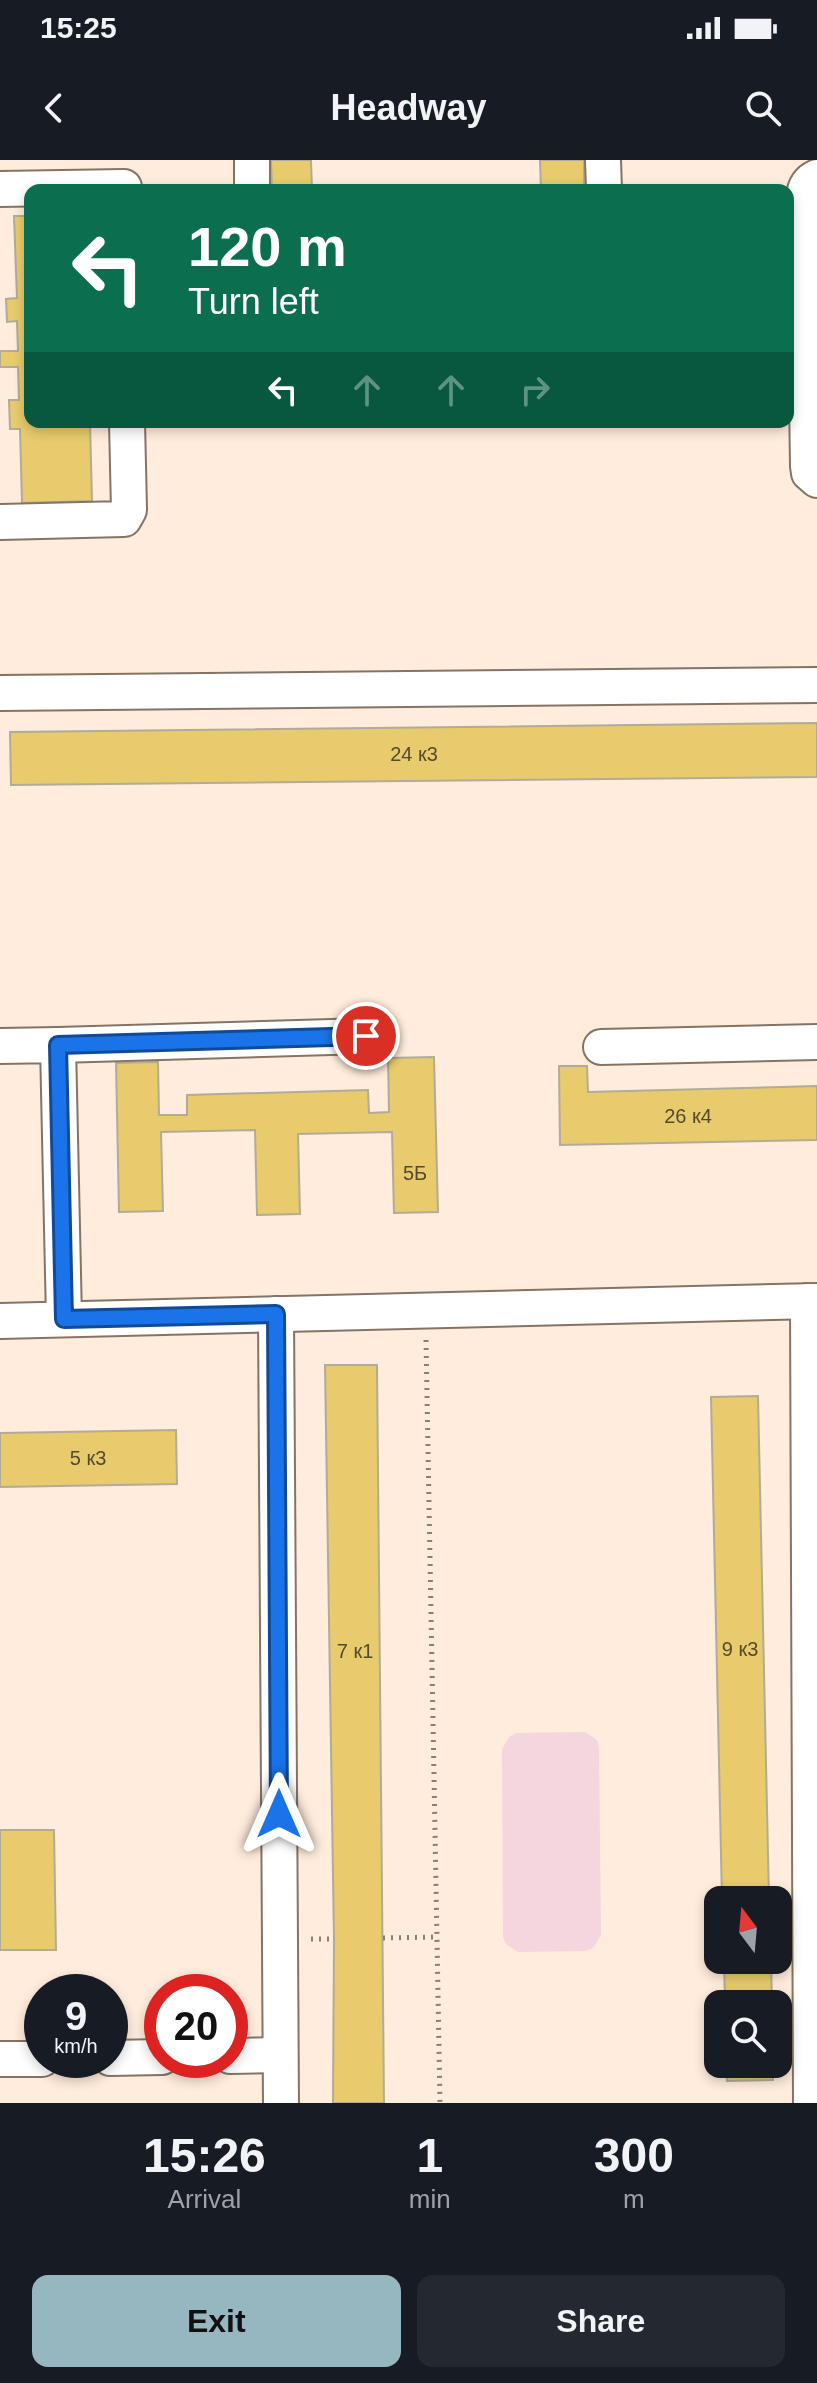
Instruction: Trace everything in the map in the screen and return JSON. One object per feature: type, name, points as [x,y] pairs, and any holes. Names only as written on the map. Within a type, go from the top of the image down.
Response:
[{"type":"lane","points":[[252,160],[252,184]]},
{"type":"lane","points":[[603,160],[604,184]]},
{"type":"lane","points":[[817,177],[805,187],[804,196],[808,466],[809,473],[817,480]]},
{"type":"lane","points":[[62,184],[124,179]]},
{"type":"lane","points":[[0,189],[24,187]]},
{"type":"lane","points":[[0,522],[124,519],[129,510],[127,428]]},
{"type":"lane","points":[[0,693],[817,685]]},
{"type":"lane","points":[[0,1046],[366,1036]]},
{"type":"lane","points":[[601,1047],[817,1042]]},
{"type":"lane","points":[[58,1045],[64,1319]]},
{"type":"lane","points":[[0,1321],[812,1301],[811,2103]]},
{"type":"lane","points":[[276,1314],[281,2103]]},
{"type":"lane","points":[[248,2056],[280,2055]]},
{"type":"lane","points":[[0,2059],[24,2059]]},
{"type":"path","points":[[425,1311],[440,2103]]},
{"type":"path","points":[[383,1938],[437,1937]]},
{"type":"shaded area","points":[[585,1732],[597,1740],[599,1747],[601,1935],[593,1948],[586,1951],[518,1952],[506,1944],[503,1937],[502,1749],[510,1736],[517,1733]]},
{"type":"building","points":[[271,160],[311,160],[312,184],[272,184]]},
{"type":"building","points":[[540,160],[584,160],[584,184],[541,184]]},
{"type":"building","points":[[14,216],[24,216],[24,428],[90,428],[92,501],[22,503],[20,429],[10,429],[9,400],[19,400],[18,367],[0,367],[0,351],[18,351],[17,321],[7,322],[6,299],[17,298]]},
{"type":"building","points":[[817,723],[817,777],[11,785],[10,732]]},
{"type":"building","points":[[434,1057],[438,1212],[394,1213],[392,1132],[298,1134],[300,1214],[257,1215],[255,1130],[161,1132],[163,1211],[119,1212],[116,1063],[158,1062],[159,1115],[187,1115],[187,1095],[368,1090],[369,1113],[389,1112],[388,1058]]},
{"type":"building","points":[[559,1066],[587,1066],[588,1092],[817,1086],[817,1140],[560,1145]]},
{"type":"building","points":[[325,1365],[377,1365],[384,2103],[333,2103],[334,1939]]},
{"type":"building","points":[[758,1396],[769,1886],[722,1886],[711,1397]]},
{"type":"building","points":[[176,1430],[177,1484],[0,1487],[0,1433]]},
{"type":"building","points":[[0,1830],[54,1830],[56,1950],[0,1950]]},
{"type":"building","points":[[724,1974],[771,1974],[772,1990],[725,1990]]},
{"type":"building","points":[[727,2078],[773,2078],[773,2080],[727,2081]]},
{"type":"route","points":[[279,1814],[276,1314],[64,1319],[58,1045],[366,1036]]}]
